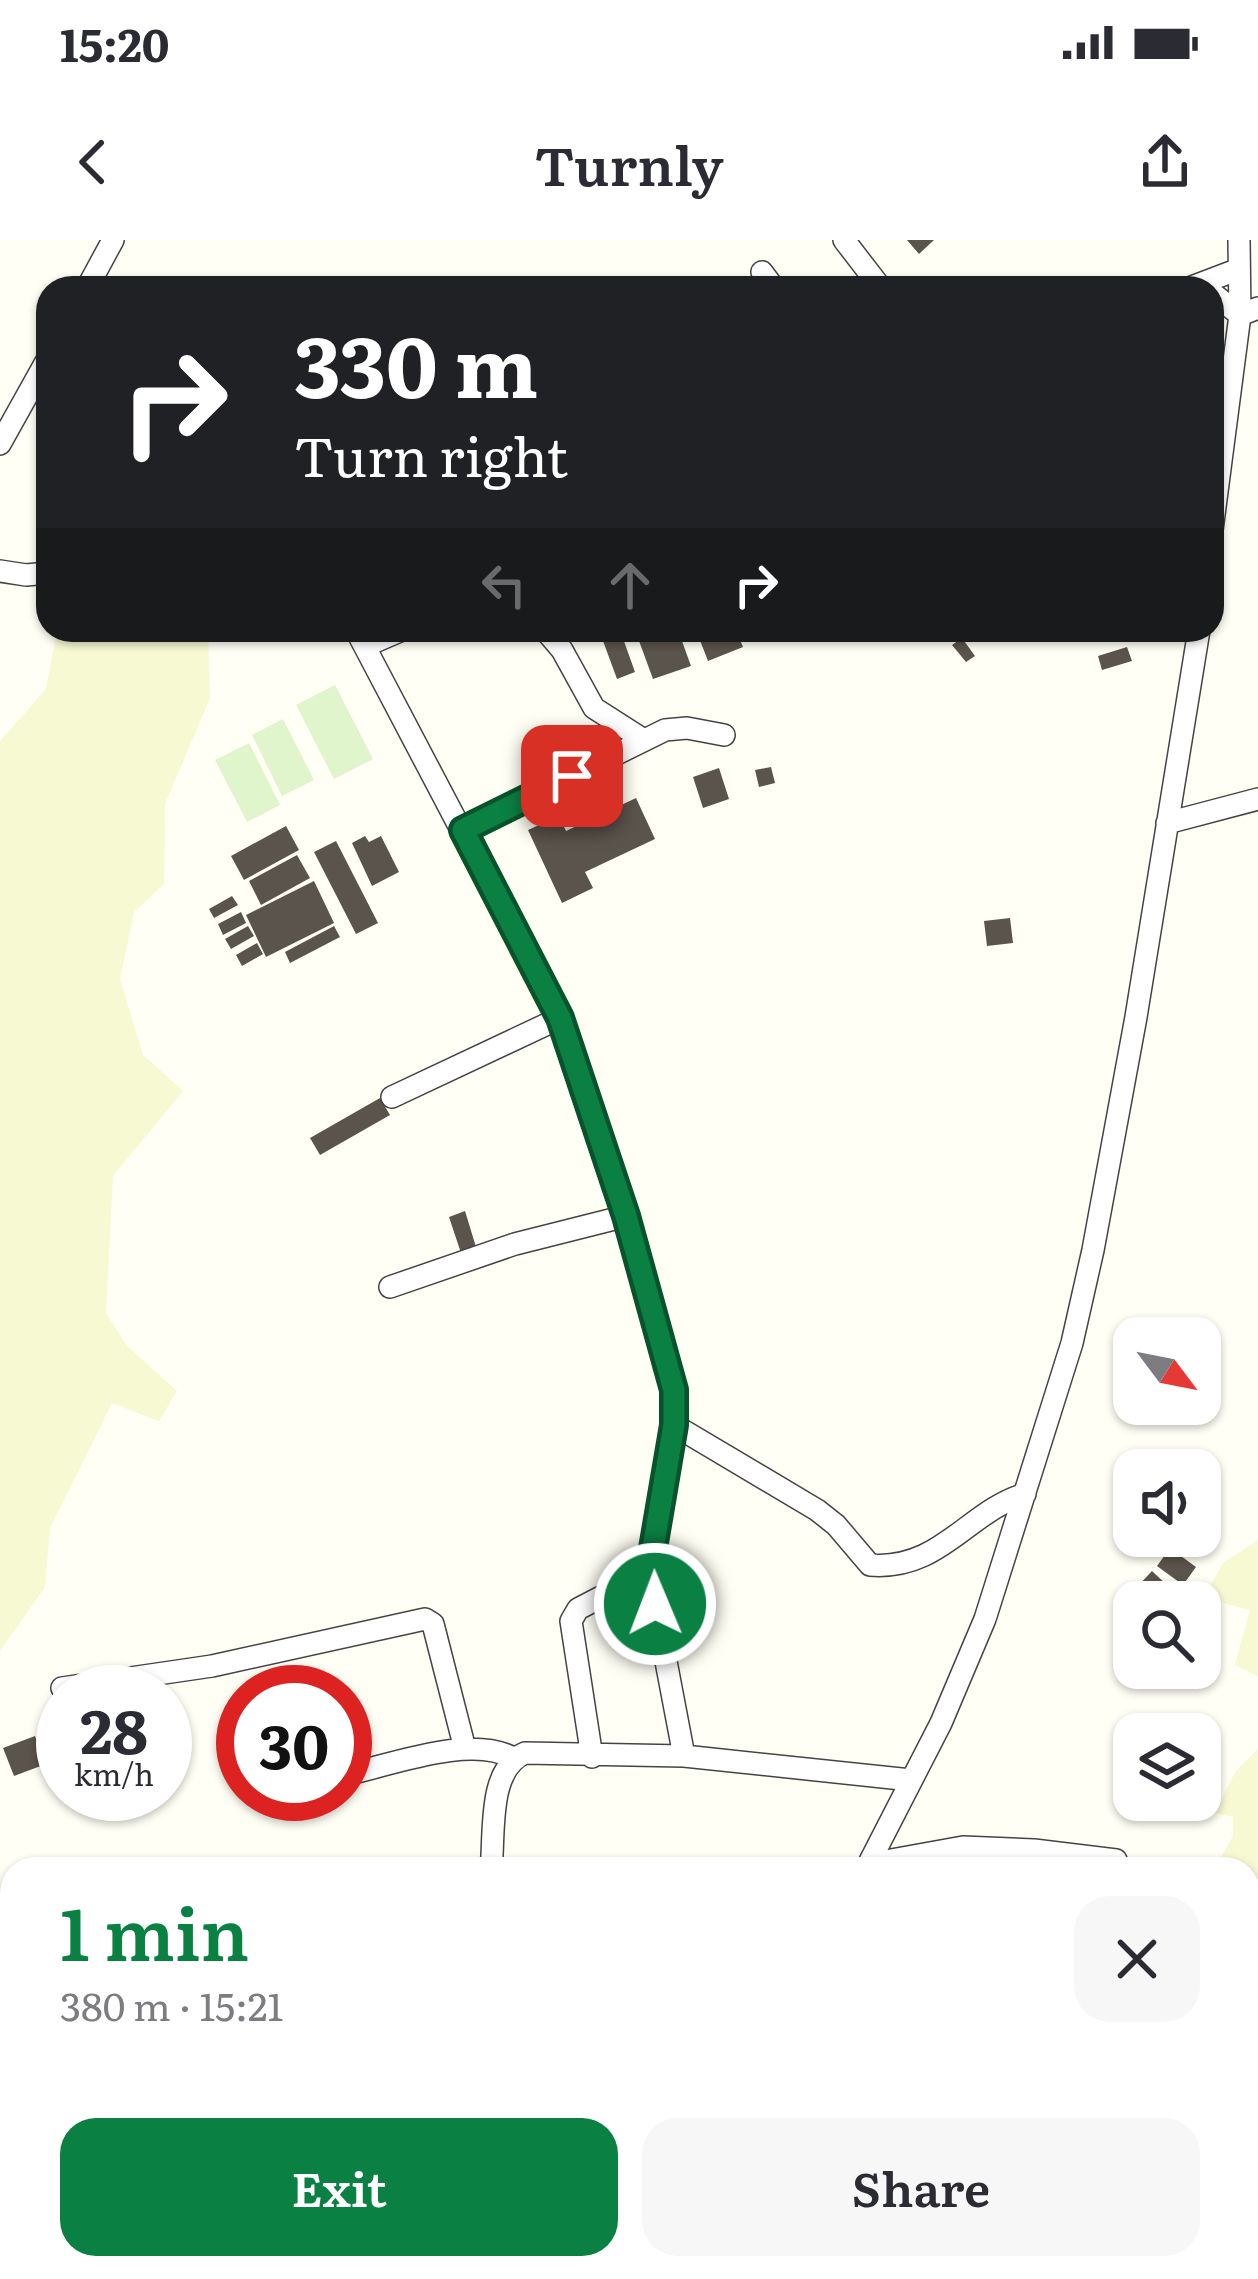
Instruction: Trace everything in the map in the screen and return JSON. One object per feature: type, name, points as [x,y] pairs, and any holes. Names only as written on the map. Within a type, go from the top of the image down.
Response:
[{"type":"street","points":[[94,276],[113,240]]},
{"type":"street","points":[[844,240],[871,276]]},
{"type":"street","points":[[1224,459],[1249,311],[1239,269],[1239,240]]},
{"type":"street","points":[[1224,277],[1239,269]]},
{"type":"street","points":[[0,444],[36,380]]},
{"type":"street","points":[[0,571],[36,574]]},
{"type":"street","points":[[363,642],[560,1018],[626,1216],[674,1390],[674,1425],[649,1572],[685,1756]]},
{"type":"street","points":[[555,642],[594,708],[644,740]]},
{"type":"street","points":[[872,1857],[941,1723],[985,1619],[1072,1343],[1093,1250],[1197,642]]},
{"type":"street","points":[[463,830],[665,730],[687,728],[724,735]]},
{"type":"street","points":[[1167,823],[1258,799]]},
{"type":"street","points":[[392,1097],[560,1018]]},
{"type":"street","points":[[390,1287],[515,1244],[626,1216]]},
{"type":"street","points":[[674,1425],[817,1510],[870,1565],[941,1549],[994,1504],[1025,1494]]},
{"type":"street","points":[[592,1756],[573,1616],[649,1572]]},
{"type":"street","points":[[192,1669],[425,1618],[433,1624],[465,1749]]},
{"type":"street","points":[[372,1768],[489,1748],[513,1758],[538,1752],[685,1756],[911,1780]]},
{"type":"street","points":[[492,1857],[500,1780],[513,1758]]},
{"type":"street","points":[[915,1857],[963,1847],[1091,1857]]},
{"type":"green space","points":[[55,642],[208,642],[210,698],[165,804],[164,884],[134,912],[120,979],[143,1055],[183,1091],[113,1176],[106,1313],[127,1346],[177,1391],[159,1421],[112,1403],[50,1528],[45,1587],[0,1651],[0,741],[46,689]]},
{"type":"green space","points":[[335,685],[373,759],[334,779],[296,705]]},
{"type":"green space","points":[[283,719],[314,780],[282,796],[252,735]]},
{"type":"green space","points":[[249,743],[280,805],[247,822],[215,760]]},
{"type":"green space","points":[[1258,1540],[1258,1676],[1235,1665],[1250,1610],[1221,1603],[1221,1581],[1213,1581],[1223,1563]]},
{"type":"green space","points":[[1258,1749],[1258,1857],[1221,1857],[1233,1836],[1233,1817],[1221,1814],[1221,1801],[1235,1772]]},
{"type":"building","points":[[907,240],[934,240],[919,254]]},
{"type":"building","points":[[603,642],[624,642],[635,672],[617,679]]},
{"type":"building","points":[[639,642],[682,642],[691,666],[653,679]]},
{"type":"building","points":[[701,642],[741,642],[743,647],[708,661]]},
{"type":"building","points":[[965,642],[975,656],[966,662],[952,645]]},
{"type":"building","points":[[1127,647],[1132,661],[1102,670],[1098,656]]},
{"type":"building","points":[[771,767],[775,783],[759,787],[755,770]]},
{"type":"building","points":[[719,768],[729,799],[703,808],[693,777]]},
{"type":"building","points":[[636,798],[655,839],[585,872],[593,888],[562,903],[528,830],[559,816],[566,831]]},
{"type":"building","points":[[286,826],[299,850],[244,880],[231,856]]},
{"type":"building","points":[[365,836],[369,842],[381,836],[399,872],[372,886],[352,843]]},
{"type":"building","points":[[336,841],[378,923],[356,934],[314,852]]},
{"type":"building","points":[[297,855],[310,878],[261,905],[249,881]]},
{"type":"building","points":[[314,881],[334,923],[266,957],[246,915]]},
{"type":"building","points":[[232,896],[238,905],[214,918],[209,909]]},
{"type":"building","points":[[241,912],[246,923],[223,935],[218,924]]},
{"type":"building","points":[[1010,918],[1013,943],[987,946],[984,921]]},
{"type":"building","points":[[248,926],[254,936],[231,949],[225,939]]},
{"type":"building","points":[[334,926],[340,937],[290,963],[285,952]]},
{"type":"building","points":[[257,943],[263,954],[242,966],[236,955]]},
{"type":"building","points":[[380,1098],[390,1115],[320,1155],[310,1138]]},
{"type":"building","points":[[465,1211],[476,1247],[461,1253],[449,1217]]},
{"type":"building","points":[[1164,1557],[1182,1557],[1196,1567],[1186,1581],[1178,1581],[1157,1566]]},
{"type":"building","points":[[1152,1571],[1163,1581],[1143,1581]]},
{"type":"building","points":[[35,1736],[36,1768],[14,1776],[3,1748]]},
{"type":"route","points":[[572,776],[463,830],[560,1018],[626,1216],[674,1390],[674,1425],[649,1572],[655,1604]]}]
